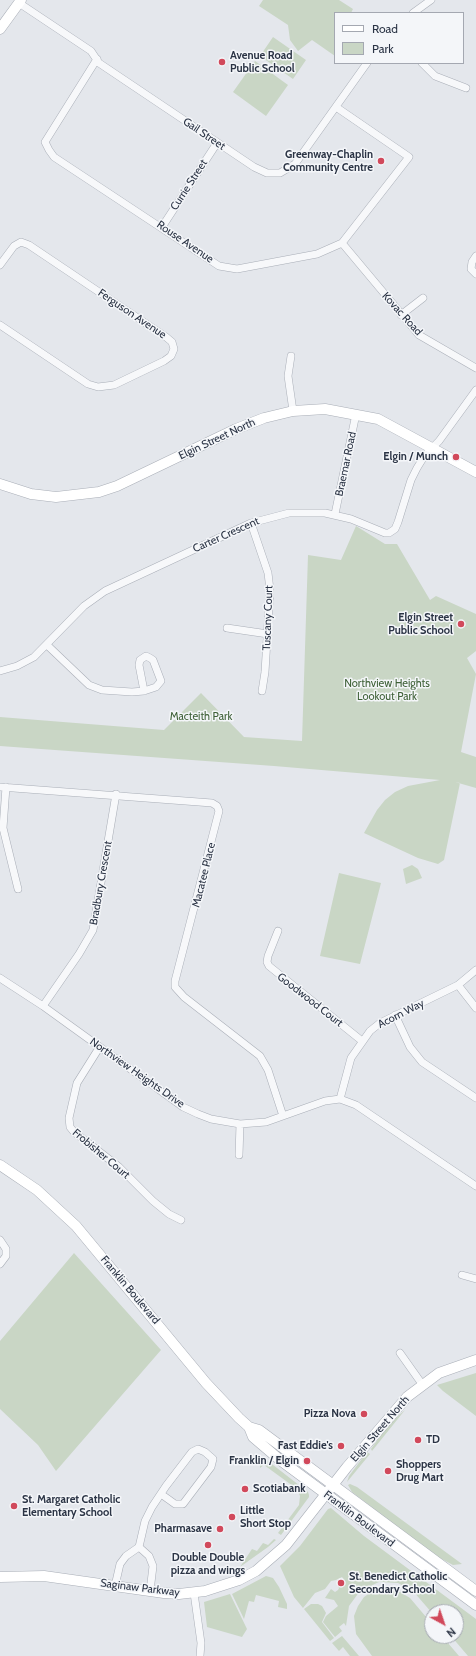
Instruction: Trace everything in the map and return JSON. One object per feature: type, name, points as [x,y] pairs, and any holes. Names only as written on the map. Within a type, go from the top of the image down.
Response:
[{"type":"street","points":[[414,12],[431,0]]},
{"type":"street","points":[[0,28],[20,1]]},
{"type":"street","name":"Gail Street","points":[[20,1],[92,51],[99,63],[254,167],[267,173],[280,173],[295,164],[366,64]]},
{"type":"street","name":"Rouse Avenue","points":[[97,59],[45,142],[54,157],[219,266],[238,269],[317,254],[342,243],[409,157],[336,107]]},
{"type":"street","points":[[423,64],[436,76],[466,88]]},
{"type":"street","name":"Currie Street","points":[[162,227],[217,142]]},
{"type":"street","name":"Ferguson Avenue","points":[[0,265],[14,246],[21,242],[29,245],[166,336],[172,342],[174,349],[170,356],[164,361],[114,385],[98,388],[88,384],[0,325]]},
{"type":"street","name":"Kovac Road","points":[[342,243],[419,335],[476,368]]},
{"type":"street","points":[[476,256],[472,262],[471,269],[476,274]]},
{"type":"street","points":[[401,315],[423,298]]},
{"type":"street","points":[[291,356],[288,376],[293,411]]},
{"type":"street","points":[[432,448],[439,441],[476,390]]},
{"type":"street","name":"Elgin Street North","points":[[0,484],[31,494],[56,497],[99,492],[143,474],[236,429],[264,418],[293,411],[325,409],[378,419],[476,472]]},
{"type":"street","name":"Braemar Road","points":[[335,514],[356,414]]},
{"type":"street","name":"Carter Crescent","points":[[0,671],[17,666],[34,657],[84,606],[105,591],[251,523],[289,513],[308,512],[335,514],[385,533],[389,533],[395,529],[411,480],[417,468],[432,448]]},
{"type":"street","name":"Tuscany Court","points":[[251,523],[268,573],[270,590],[266,672],[262,691]]},
{"type":"street","points":[[227,628],[268,634]]},
{"type":"street","points":[[47,645],[95,689],[112,691],[144,691],[156,687],[161,681],[153,660],[146,656],[140,660],[139,665],[144,691]]},
{"type":"street","points":[[3,787],[3,828],[18,889]]},
{"type":"street","name":"Macatee Place","points":[[3,787],[212,802],[217,806],[219,812],[175,981],[175,988],[184,997],[260,1056],[268,1070],[283,1116]]},
{"type":"street","name":"Bradbury Crescent","points":[[43,1006],[82,949],[93,930],[116,794]]},
{"type":"street","name":"Goodwood Court","points":[[278,931],[268,956],[267,962],[269,966],[362,1041]]},
{"type":"street","name":"Acorn Way","points":[[340,1099],[347,1068],[351,1058],[362,1041],[375,1027],[458,985],[476,970]]},
{"type":"street","name":"Northview Heights Drive","points":[[0,978],[43,1006],[183,1107],[211,1119],[240,1124],[266,1122],[325,1101],[340,1099]]},
{"type":"street","points":[[458,985],[476,1008]]},
{"type":"street","points":[[395,1016],[410,1047],[422,1062],[476,1098]]},
{"type":"street","name":"Frobisher Court","points":[[100,1048],[77,1083],[69,1118],[70,1127],[74,1132],[119,1167],[153,1201],[169,1214],[181,1220]]},
{"type":"street","points":[[340,1099],[356,1105],[476,1186]]},
{"type":"street","points":[[239,1155],[240,1124]]},
{"type":"street","name":"Franklin Boulevard","points":[[0,1165],[37,1190],[76,1226],[222,1400],[249,1427],[253,1437],[280,1460],[476,1606]]},
{"type":"street","points":[[0,1240],[6,1249],[6,1256],[0,1264]]},
{"type":"street","points":[[462,1275],[476,1279]]},
{"type":"street","points":[[400,1353],[422,1384]]},
{"type":"street","name":"Elgin Street North","points":[[333,1485],[407,1397],[422,1384],[448,1369],[476,1360]]},
{"type":"street","name":"Franklin Boulevard","points":[[249,1427],[259,1430],[476,1591]]},
{"type":"street","points":[[115,1586],[120,1564],[126,1556],[140,1547],[144,1521],[161,1494],[192,1452],[198,1450],[205,1452],[213,1460],[212,1467],[183,1504],[175,1504],[161,1494]]},
{"type":"street","name":"Saginaw Parkway","points":[[0,1577],[44,1576],[179,1594],[194,1593],[228,1584],[256,1571],[286,1545],[333,1485]]},
{"type":"street","points":[[140,1547],[149,1556],[153,1566],[150,1591]]},
{"type":"street","points":[[194,1593],[200,1643],[200,1656]]},
{"type":"green space","points":[[263,0],[339,0],[353,9],[352,12],[334,12],[334,55],[312,40],[298,51],[290,40],[288,25],[259,6]]},
{"type":"green space","points":[[273,37],[306,60],[293,79],[260,56]]},
{"type":"green space","points":[[255,61],[288,85],[266,116],[233,92]]},
{"type":"green space","name":"Northview Heights Lookout Park","points":[[356,526],[385,544],[397,544],[430,600],[436,596],[476,614],[476,651],[467,658],[476,674],[461,752],[476,757],[476,788],[460,783],[444,860],[438,864],[418,858],[364,833],[377,810],[385,800],[395,792],[408,786],[440,780],[0,746],[0,717],[164,730],[201,693],[244,737],[302,741],[308,555],[341,560]]},
{"type":"green space","points":[[412,865],[418,869],[422,878],[406,884],[403,869]]},
{"type":"green space","points":[[339,873],[381,883],[360,964],[320,956]]},
{"type":"green space","points":[[74,1253],[161,1350],[56,1471],[38,1445],[0,1409],[0,1341]]},
{"type":"green space","points":[[476,1373],[476,1416],[437,1385]]},
{"type":"green space","points":[[405,1410],[372,1451],[371,1449],[389,1424]]},
{"type":"green space","points":[[367,1452],[370,1454],[347,1482],[349,1476]]},
{"type":"green space","points":[[264,1458],[308,1492],[309,1495],[281,1535],[278,1533],[299,1505],[300,1496],[297,1489],[264,1465],[260,1468],[260,1463]]},
{"type":"green space","points":[[350,1484],[357,1487],[462,1564],[453,1565],[434,1555],[352,1492],[348,1485]]},
{"type":"green space","points":[[331,1508],[364,1536],[456,1604],[424,1604],[413,1591],[398,1583],[379,1582],[360,1591],[349,1606],[346,1626],[344,1623],[339,1627],[342,1631],[335,1637],[323,1622],[326,1616],[338,1606],[334,1600],[325,1598],[331,1589],[335,1592],[338,1590],[339,1588],[337,1584],[345,1581],[342,1577],[331,1581],[325,1589],[315,1593],[303,1608],[294,1597],[280,1566],[300,1546],[328,1509]]},
{"type":"green space","points":[[274,1539],[276,1540],[268,1547],[240,1567],[252,1549],[257,1551],[263,1543],[268,1545]]},
{"type":"green space","points":[[266,1576],[273,1578],[279,1587],[287,1604],[287,1609],[278,1607],[279,1601],[256,1595],[254,1602],[249,1601],[244,1619],[232,1594]]},
{"type":"green space","points":[[385,1589],[400,1592],[410,1598],[424,1615],[424,1644],[449,1644],[459,1656],[372,1656],[356,1634],[354,1616],[364,1597],[373,1591]]},
{"type":"green space","points":[[230,1594],[247,1629],[242,1637],[207,1627],[204,1602]]},
{"type":"green space","points":[[311,1604],[318,1604],[322,1606],[326,1613],[322,1622],[334,1638],[330,1641],[304,1609]]},
{"type":"green space","points":[[464,1610],[476,1619],[476,1656],[468,1656],[458,1644],[464,1644]]},
{"type":"green space","points":[[342,1636],[359,1656],[350,1656],[343,1647],[339,1651],[332,1643]]},
{"type":"place","name":"Avenue Road Public School","points":[[222,62]]},
{"type":"place","name":"Greenway-Chaplin Community Centre","points":[[381,161]]},
{"type":"place","name":"Elgin / Munch","points":[[456,457]]},
{"type":"place","name":"Elgin Street Public School","points":[[461,624]]},
{"type":"place","name":"Pizza Nova","points":[[364,1414]]},
{"type":"place","name":"TD","points":[[418,1440]]},
{"type":"place","name":"Fast Eddie's","points":[[341,1446]]},
{"type":"place","name":"Franklin / Elgin","points":[[307,1461]]},
{"type":"place","name":"Shoppers Drug Mart","points":[[388,1471]]},
{"type":"place","name":"Scotiabank","points":[[245,1489]]},
{"type":"place","name":"St. Margaret Catholic Elementary School","points":[[14,1506]]},
{"type":"place","name":"Little Short Stop","points":[[232,1517]]},
{"type":"place","name":"Pharmasave","points":[[220,1529]]},
{"type":"place","name":"Double Double pizza and wings","points":[[208,1545]]},
{"type":"place","name":"St. Benedict Catholic Secondary School","points":[[341,1583]]},
{"type":"park label","name":"Macteith Park","points":[[201,717]]}]
